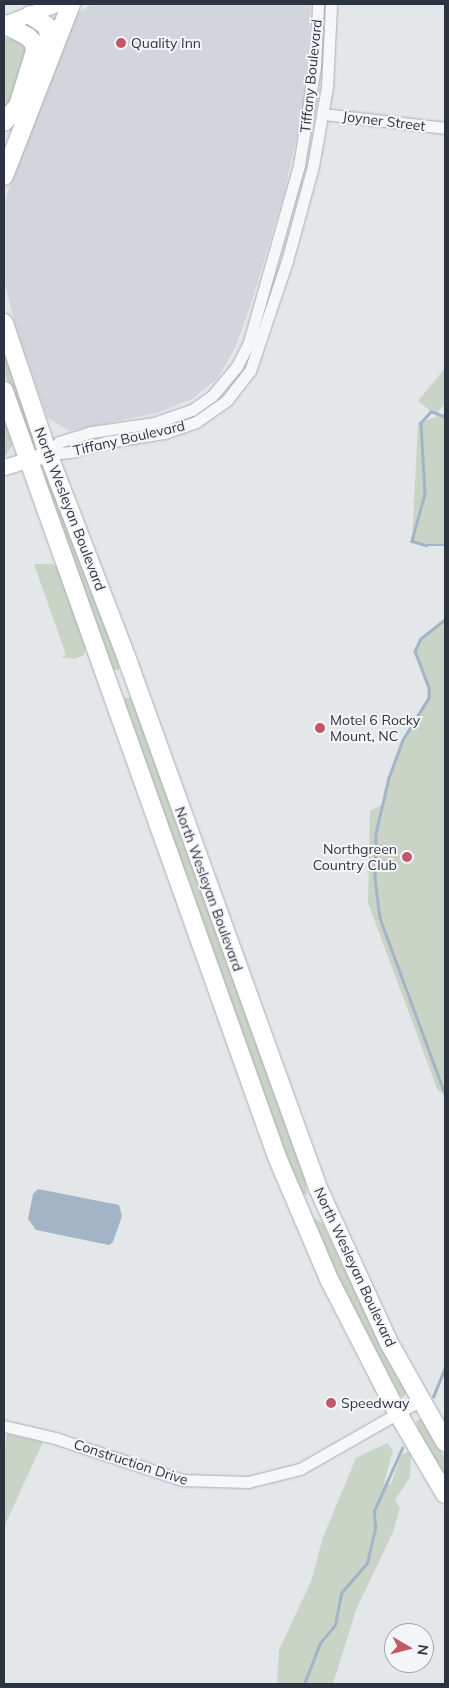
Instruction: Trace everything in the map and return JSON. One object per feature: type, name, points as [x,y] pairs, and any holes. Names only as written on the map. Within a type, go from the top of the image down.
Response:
[{"type":"highway","points":[[4,176],[71,4]]},
{"type":"highway","points":[[30,15],[41,21],[50,33],[38,87]]},
{"type":"highway","points":[[4,24],[28,36],[34,43],[35,51],[18,106],[4,122]]},
{"type":"highway","name":"North Wesleyan Boulevard","points":[[4,324],[48,454],[134,678],[281,1092],[324,1202],[362,1287],[445,1442]]},
{"type":"highway","name":"North Wesleyan Boulevard","points":[[4,391],[274,1149],[330,1281],[398,1413],[445,1494]]},
{"type":"highway","points":[[108,687],[134,678]]},
{"type":"highway","points":[[300,1212],[324,1202]]},
{"type":"main road","points":[[4,24],[56,4]]},
{"type":"main road","points":[[4,467],[48,454]]},
{"type":"street","name":"Tiffany Boulevard","points":[[48,454],[59,442],[83,435],[154,423],[192,410],[212,396],[237,366],[249,342],[299,165],[315,66],[318,4]]},
{"type":"street","name":"Tiffany Boulevard","points":[[48,454],[71,452],[181,428],[218,408],[244,381],[262,344],[313,166],[323,114],[331,4]]},
{"type":"street","name":"Joyner Street","points":[[323,114],[445,128]]},
{"type":"street","name":"Construction Drive","points":[[4,1426],[56,1438],[169,1477],[225,1483],[274,1477],[300,1469],[421,1400]]},
{"type":"shaded area","points":[[92,4],[310,4],[308,86],[284,194],[250,307],[235,348],[218,378],[192,399],[157,413],[69,431],[47,417],[17,331],[4,281],[4,203],[70,18]]},
{"type":"shaded area","points":[[4,38],[17,40],[24,45],[29,60],[4,116]]},
{"type":"shaded area","points":[[4,347],[36,440],[34,443],[31,443],[4,372]]},
{"type":"shaded area","points":[[445,368],[445,403],[436,415],[418,401]]},
{"type":"shaded area","points":[[4,407],[13,438],[12,446],[4,458]]},
{"type":"shaded area","points":[[445,414],[445,545],[415,544],[412,541],[418,423]]},
{"type":"shaded area","points":[[45,474],[120,654],[119,670],[113,670],[110,663],[42,475]]},
{"type":"shaded area","points":[[34,564],[52,564],[61,569],[87,643],[84,655],[74,659],[61,657],[66,655]]},
{"type":"shaded area","name":"Northgreen Country Club","points":[[445,620],[445,1093],[438,1091],[368,903],[370,811],[382,805],[398,750],[429,698],[429,688],[415,651],[421,639]]},
{"type":"shaded area","points":[[132,697],[304,1167],[307,1195],[298,1193],[124,709],[125,698]]},
{"type":"shaded area","points":[[315,1218],[323,1224],[357,1296],[397,1367],[406,1394],[403,1397],[399,1395],[346,1301],[313,1223]]},
{"type":"shaded area","points":[[421,1419],[445,1458],[445,1483],[424,1447],[416,1421]]},
{"type":"shaded area","points":[[7,1434],[43,1442],[4,1527],[4,1449]]},
{"type":"shaded area","points":[[387,1443],[393,1450],[384,1484],[391,1484],[401,1455],[407,1452],[411,1453],[410,1477],[395,1500],[400,1508],[393,1532],[356,1610],[333,1684],[277,1684],[279,1650],[312,1579],[323,1537],[356,1458]]},
{"type":"water","points":[[38,1189],[119,1205],[122,1216],[113,1242],[109,1245],[36,1230],[28,1219],[33,1194]]},
{"type":"waterway","points":[[445,417],[431,412],[421,423],[425,494],[412,541],[426,545],[445,545]]},
{"type":"waterway","points":[[445,620],[421,639],[415,651],[429,688],[429,698],[403,740],[389,778],[376,834],[375,878],[380,918],[445,1094]]},
{"type":"waterway","points":[[433,1397],[445,1367]]},
{"type":"waterway","points":[[304,1684],[320,1643],[335,1625],[341,1593],[367,1563],[375,1527],[374,1511],[402,1448]]},
{"type":"place","name":"Quality Inn","points":[[121,43]]},
{"type":"place","name":"Motel 6 Rocky Mount, NC","points":[[320,728]]},
{"type":"place","name":"Northgreen Country Club","points":[[407,857]]},
{"type":"place","name":"Speedway","points":[[331,1403]]}]
